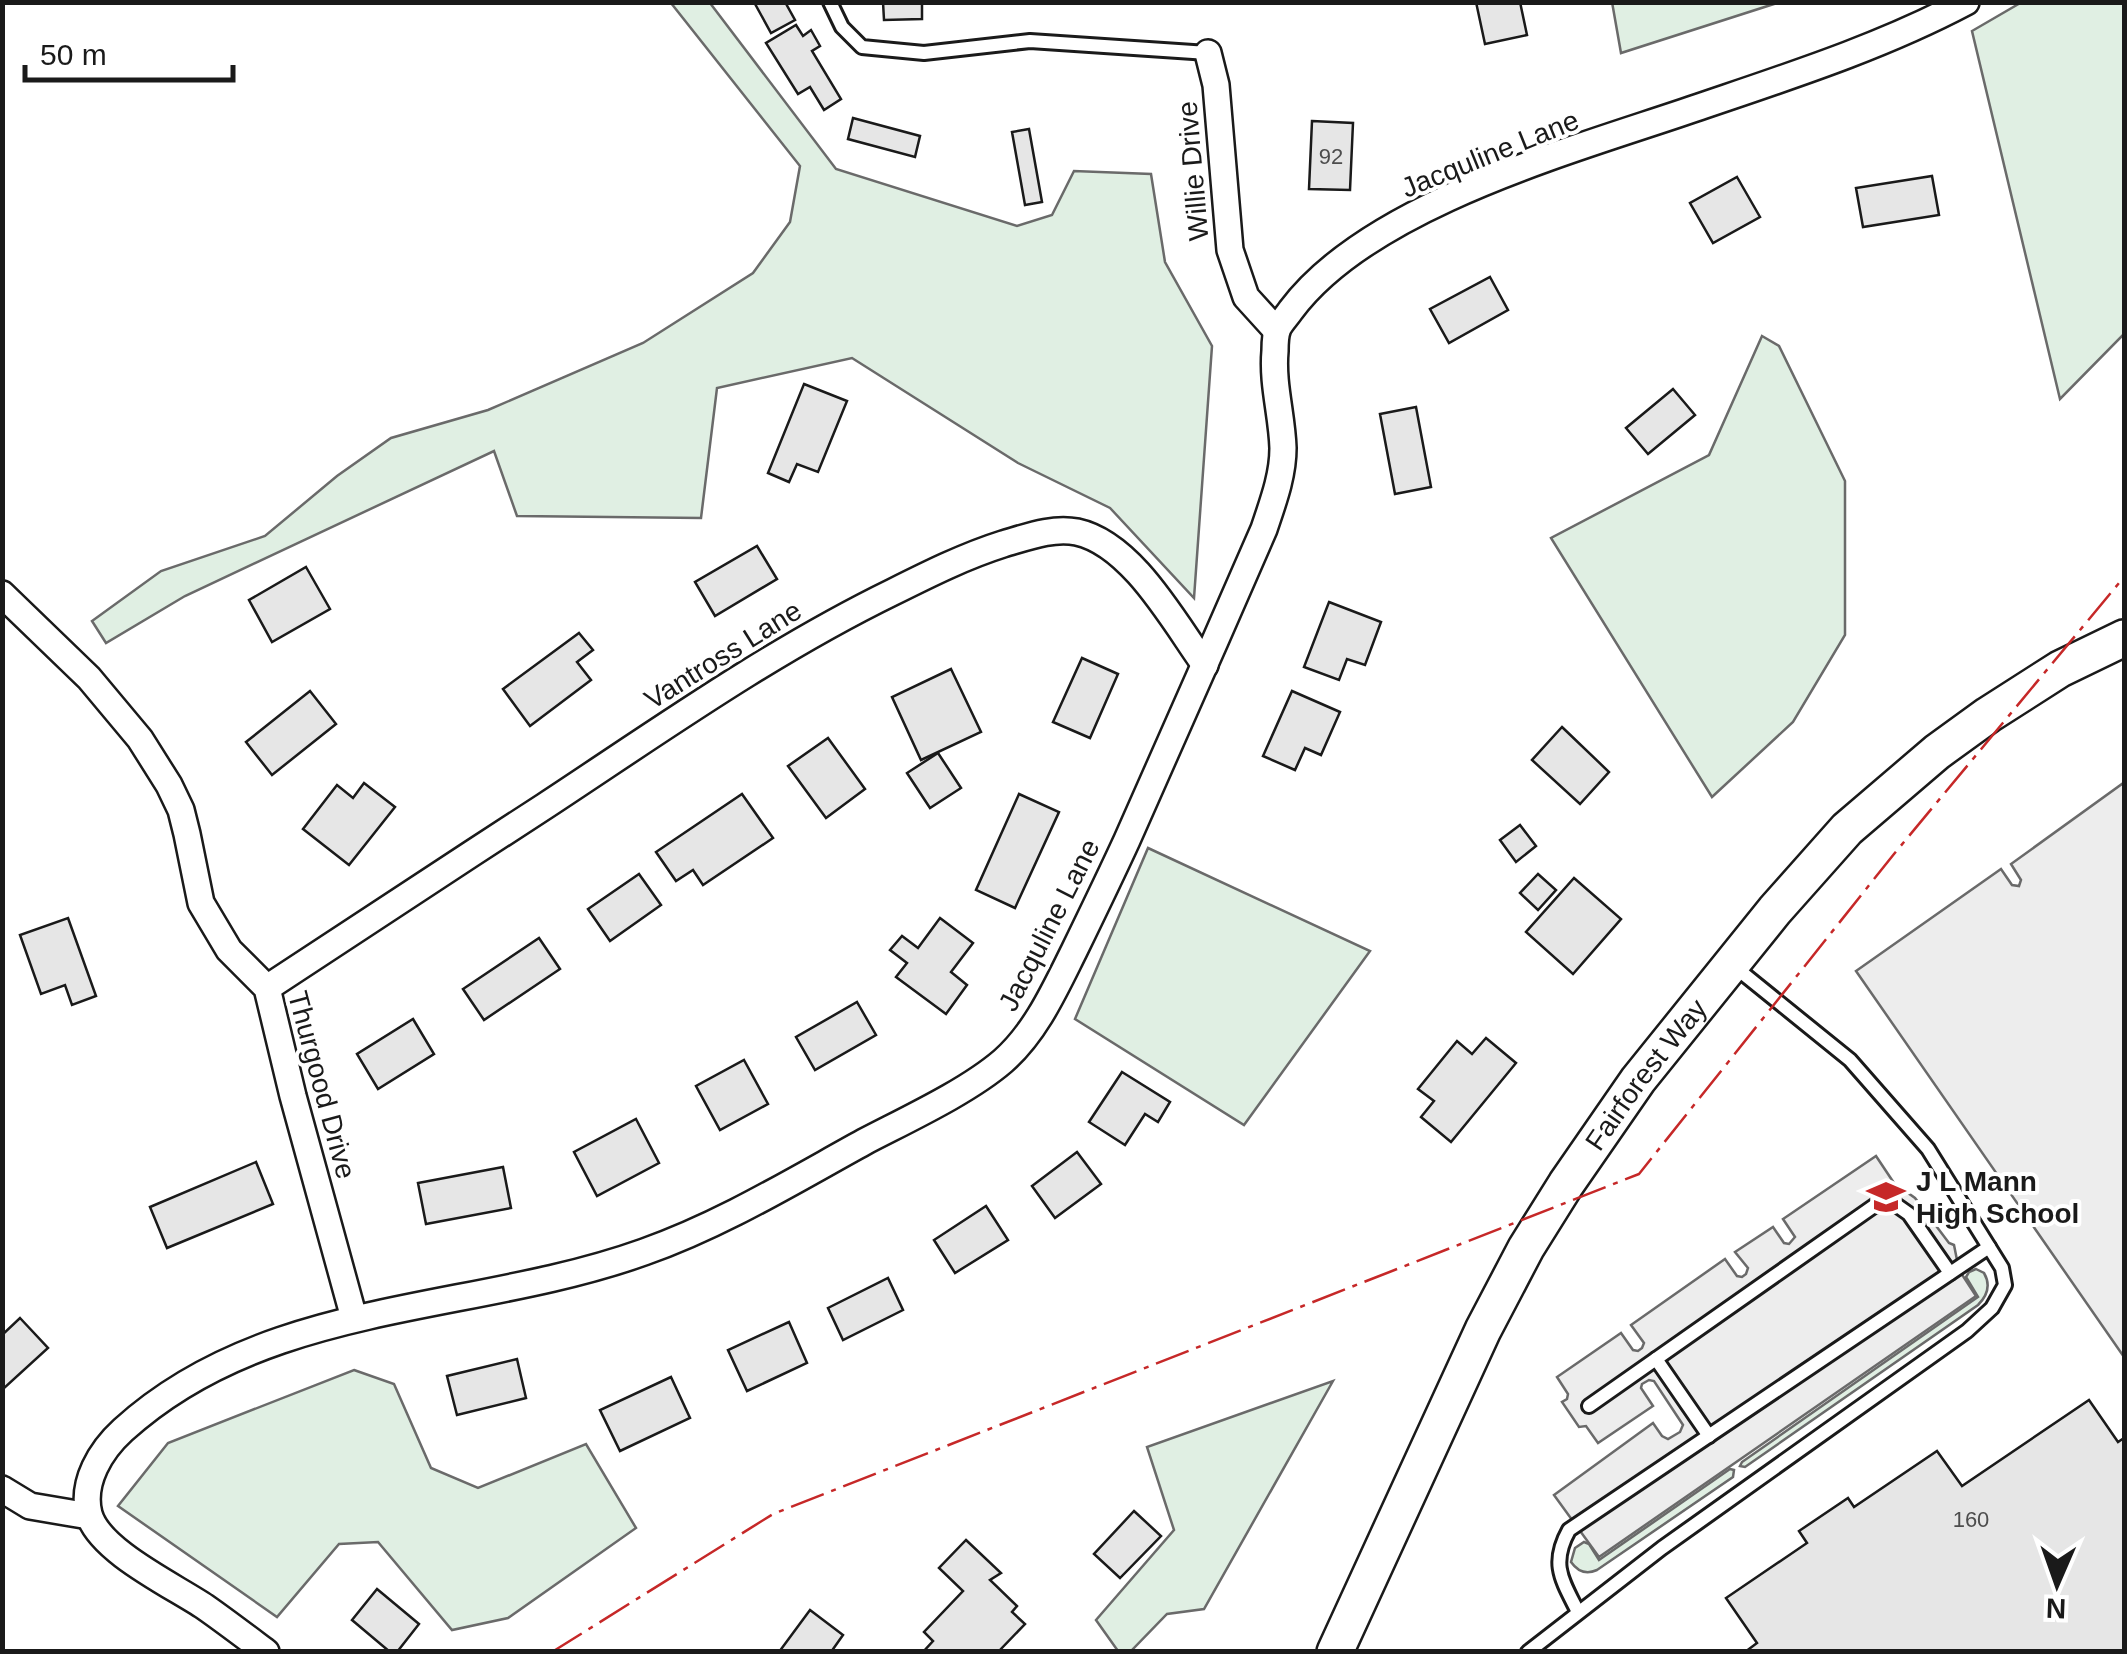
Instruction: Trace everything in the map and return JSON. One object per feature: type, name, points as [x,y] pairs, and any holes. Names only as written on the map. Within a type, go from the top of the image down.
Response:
[{"type":"main road","name":"Fairforest Way","points":[[1335,1652],[1483,1330],[1526,1248],[1638,1080],[1847,829],[1937,752],[1988,715],[2060,669],[2124,638]]},
{"type":"street","name":"Jacquline Lane","points":[[89,1516],[88,1488],[96,1462],[114,1438],[149,1406],[204,1372],[354,1318],[575,1273],[644,1252],[811,1171],[960,1091],[1003,1061],[1044,1010],[1058,984],[1104,890],[1264,529],[1282,472],[1283,445],[1273,371],[1276,330],[1305,292],[1325,273],[1387,230],[1456,195],[1546,158],[1891,39],[1966,2]]},
{"type":"street","name":"Willie Drive","points":[[1208,52],[1216,85],[1230,250],[1246,297],[1276,330]]},
{"type":"street","name":"Vantross Lane","points":[[267,988],[804,638],[988,549],[1039,533],[1072,531],[1095,537],[1136,568],[1205,665]]},
{"type":"street","name":"Thurgood Drive","points":[[2,594],[89,678],[140,739],[169,785],[181,810],[202,903],[229,950],[267,988],[354,1318]]},
{"type":"street","points":[[2,1489],[30,1506],[89,1516],[107,1541],[145,1571],[201,1604],[266,1652]]},
{"type":"lane","points":[[830,2],[842,27],[862,48],[924,53],[1030,41],[1208,52]]},
{"type":"lane","points":[[1528,1652],[1662,1548],[1967,1331],[1992,1308],[2005,1286],[2002,1268],[1928,1150],[1850,1060],[1731,964]]},
{"type":"lane","points":[[1590,1406],[1874,1206],[1892,1202],[1909,1214],[1950,1273]]},
{"type":"lane","points":[[1578,1612],[1563,1582],[1557,1550],[1569,1530],[1989,1247]]},
{"type":"lane","points":[[1656,1359],[1708,1436]]},
{"type":"green space","points":[[1612,2],[1777,2],[1777,3],[1621,53]]},
{"type":"green space","points":[[2022,2],[2124,3],[2124,334],[2060,399],[1972,31]]},
{"type":"green space","points":[[671,3],[710,3],[836,169],[1017,226],[1052,215],[1074,171],[1151,174],[1165,262],[1212,346],[1194,598],[1110,508],[1018,463],[852,358],[717,388],[701,518],[517,516],[494,451],[185,596],[106,643],[92,621],[161,571],[265,536],[337,476],[391,438],[488,410],[643,343],[753,273],[790,222],[800,166]]},
{"type":"green space","points":[[1762,336],[1779,346],[1845,481],[1845,635],[1793,722],[1712,797],[1551,538],[1709,455]]},
{"type":"green space","points":[[1148,848],[1370,951],[1244,1125],[1075,1019]]},
{"type":"green space","points":[[1976,1269],[1984,1273],[1988,1286],[1978,1305],[1745,1467],[1740,1466],[1978,1297],[1966,1277]]},
{"type":"green space","points":[[354,1370],[394,1384],[431,1468],[478,1488],[586,1444],[636,1528],[508,1618],[452,1630],[378,1542],[339,1544],[277,1617],[118,1506],[168,1443]]},
{"type":"green space","points":[[1333,1381],[1204,1609],[1167,1614],[1131,1651],[1118,1651],[1096,1620],[1174,1530],[1147,1447]]},
{"type":"green space","points":[[1730,1469],[1734,1470],[1733,1477],[1597,1570],[1582,1572],[1571,1562],[1575,1548],[1584,1542],[1599,1560]]},
{"type":"shaded area","points":[[2122,784],[2124,1357],[1856,971],[2001,869],[2012,885],[2019,886],[2021,880],[2011,864]]},
{"type":"shaded area","points":[[1876,1156],[1894,1183],[1915,1198],[1954,1245],[1959,1270],[1976,1296],[1599,1557],[1554,1495],[1653,1423],[1668,1439],[1680,1432],[1683,1425],[1654,1381],[1649,1380],[1641,1388],[1653,1406],[1598,1443],[1586,1426],[1579,1427],[1562,1402],[1568,1394],[1557,1377],[1621,1333],[1638,1351],[1644,1343],[1631,1325],[1725,1259],[1742,1277],[1748,1268],[1735,1252],[1773,1227],[1789,1244],[1795,1237],[1783,1219]]},
{"type":"building","points":[[754,2],[785,2],[795,20],[771,33]]},
{"type":"building","points":[[883,2],[922,2],[922,19],[884,20]]},
{"type":"building","points":[[1476,2],[1520,2],[1527,35],[1485,44]]},
{"type":"building","points":[[796,25],[803,36],[811,30],[820,46],[812,51],[841,99],[824,110],[810,87],[798,94],[766,43]]},
{"type":"building","points":[[853,118],[920,136],[915,157],[848,139]]},
{"type":"building","points":[[1312,121],[1353,123],[1350,190],[1309,189]]},
{"type":"building","points":[[1029,129],[1042,202],[1025,205],[1012,132]]},
{"type":"building","points":[[1932,176],[1939,215],[1863,227],[1856,188]]},
{"type":"building","points":[[1737,177],[1760,217],[1713,243],[1690,203]]},
{"type":"building","points":[[1490,277],[1508,310],[1449,343],[1430,309]]},
{"type":"building","points":[[804,384],[847,401],[818,472],[797,464],[789,482],[768,473]]},
{"type":"building","points":[[1673,389],[1695,415],[1648,454],[1626,428]]},
{"type":"building","points":[[1416,407],[1431,487],[1395,494],[1380,414]]},
{"type":"building","points":[[757,546],[777,579],[715,616],[695,582]]},
{"type":"building","points":[[306,567],[330,609],[272,642],[249,600]]},
{"type":"building","points":[[1329,602],[1381,622],[1365,665],[1347,659],[1339,680],[1304,667]]},
{"type":"building","points":[[579,633],[593,650],[577,662],[591,680],[530,726],[503,689]]},
{"type":"building","points":[[1082,658],[1118,674],[1090,738],[1053,722]]},
{"type":"building","points":[[951,669],[981,732],[921,760],[892,697]]},
{"type":"building","points":[[310,691],[336,724],[272,775],[246,742]]},
{"type":"building","points":[[1292,691],[1340,712],[1321,755],[1305,748],[1295,770],[1263,756]]},
{"type":"building","points":[[1562,727],[1609,772],[1580,804],[1532,760]]},
{"type":"building","points":[[828,738],[865,789],[826,818],[788,766]]},
{"type":"building","points":[[938,753],[961,788],[930,808],[907,773]]},
{"type":"building","points":[[364,783],[395,807],[349,865],[303,829],[337,785],[353,798]]},
{"type":"building","points":[[742,794],[773,838],[703,885],[693,870],[676,881],[656,852]]},
{"type":"building","points":[[1019,794],[1059,812],[1015,908],[976,890]]},
{"type":"building","points":[[1520,825],[1536,846],[1516,862],[1500,840]]},
{"type":"building","points":[[639,874],[661,905],[610,941],[588,909]]},
{"type":"building","points":[[1538,874],[1556,890],[1538,910],[1520,893]]},
{"type":"building","points":[[1574,878],[1621,919],[1573,974],[1526,932]]},
{"type":"building","points":[[68,918],[96,996],[72,1005],[65,985],[41,994],[20,935]]},
{"type":"building","points":[[940,918],[973,943],[951,972],[967,985],[946,1014],[896,977],[907,963],[890,950],[902,936],[918,948]]},
{"type":"building","points":[[539,938],[560,969],[484,1020],[463,989]]},
{"type":"building","points":[[857,1002],[876,1035],[815,1070],[796,1037]]},
{"type":"building","points":[[413,1019],[434,1054],[378,1089],[357,1054]]},
{"type":"building","points":[[1486,1038],[1516,1063],[1451,1142],[1421,1117],[1434,1101],[1418,1089],[1457,1041],[1472,1054]]},
{"type":"building","points":[[744,1060],[768,1104],[720,1130],[696,1086]]},
{"type":"building","points":[[1122,1072],[1170,1102],[1158,1122],[1145,1114],[1125,1145],[1089,1122]]},
{"type":"building","points":[[636,1119],[659,1163],[597,1196],[574,1152]]},
{"type":"building","points":[[1077,1152],[1101,1184],[1055,1218],[1032,1186]]},
{"type":"building","points":[[256,1162],[273,1204],[167,1248],[150,1207]]},
{"type":"building","points":[[503,1167],[511,1208],[426,1224],[418,1183]]},
{"type":"building","points":[[986,1206],[1008,1240],[955,1273],[934,1240]]},
{"type":"building","points":[[888,1278],[903,1310],[843,1340],[828,1308]]},
{"type":"building","points":[[20,1318],[48,1348],[2,1390],[2,1335]]},
{"type":"building","points":[[789,1322],[807,1363],[747,1391],[728,1350]]},
{"type":"building","points":[[517,1359],[526,1398],[457,1415],[447,1376]]},
{"type":"building","points":[[671,1377],[690,1418],[620,1451],[600,1410]]},
{"type":"building","points":[[2089,1400],[2118,1442],[2124,1438],[2124,1652],[1745,1652],[1757,1643],[1726,1598],[1807,1543],[1799,1531],[1848,1498],[1854,1507],[1937,1451],[1962,1486]]},
{"type":"building","points":[[1134,1511],[1161,1536],[1120,1578],[1094,1554]]},
{"type":"building","points":[[966,1540],[1001,1573],[990,1580],[1017,1606],[1012,1612],[1025,1624],[998,1652],[923,1652],[933,1641],[924,1632],[963,1591],[939,1568]]},
{"type":"building","points":[[377,1589],[419,1624],[397,1652],[390,1652],[352,1620]]},
{"type":"building","points":[[810,1610],[843,1635],[831,1652],[779,1652]]},
{"type":"power","points":[[552,1652],[773,1514],[1639,1174],[1894,854],[2124,577]]},
{"type":"place","name":"J L Mann High School","points":[[1886,1197]]}]
